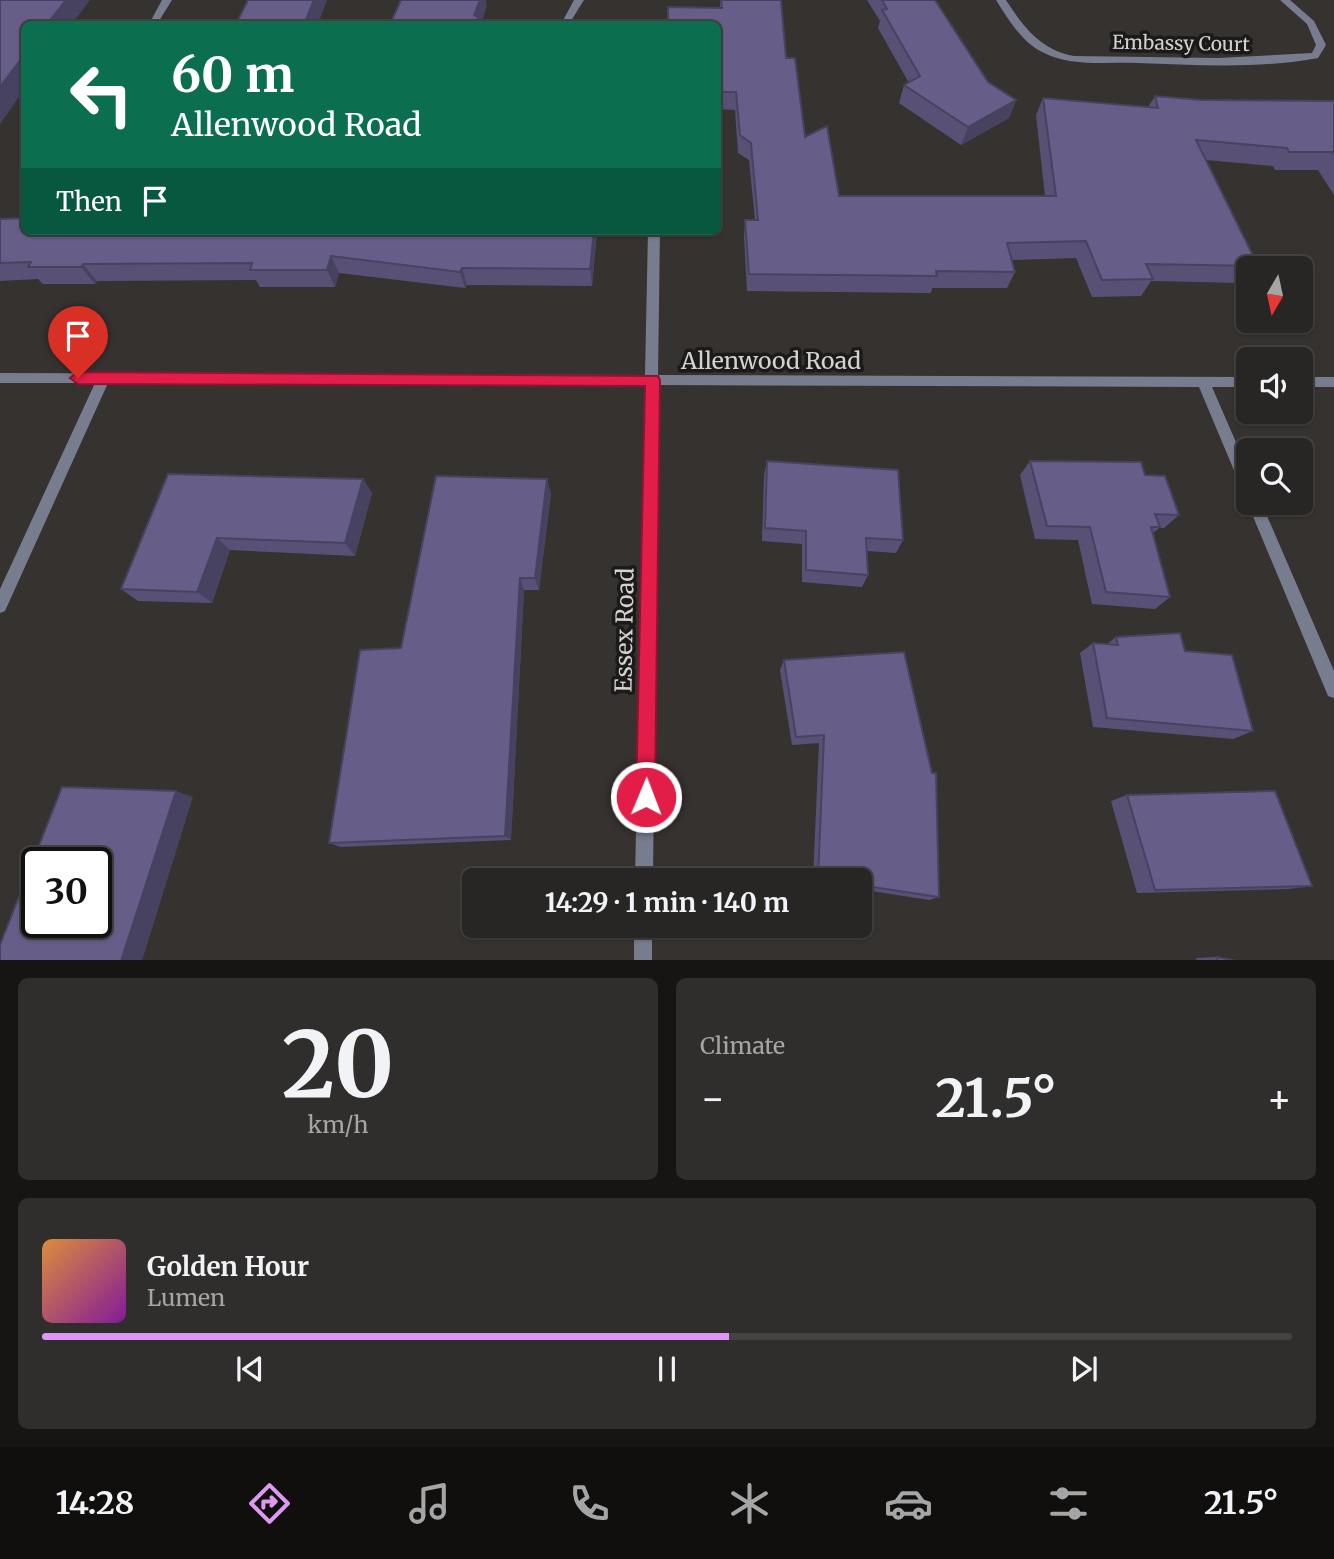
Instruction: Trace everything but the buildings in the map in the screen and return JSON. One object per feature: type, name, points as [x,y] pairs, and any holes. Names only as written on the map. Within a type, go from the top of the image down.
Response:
[{"type":"street","points":[[155,21],[167,0]]},
{"type":"street","points":[[567,21],[579,0]]},
{"type":"street","name":"Embassy Court","points":[[1001,0],[1019,27],[1045,50],[1066,58],[1242,61],[1315,56],[1321,45],[1311,23],[1285,0]]},
{"type":"street","name":"Essex Road","points":[[644,868],[654,235]]},
{"type":"street","name":"Allenwood Road","points":[[0,378],[1236,382]]},
{"type":"street","points":[[0,606],[104,378]]},
{"type":"street","points":[[1203,382],[1236,459]]},
{"type":"street","points":[[1313,382],[1334,382]]},
{"type":"street","points":[[1260,515],[1334,691]]},
{"type":"street","points":[[643,938],[643,960]]},
{"type":"route","points":[[78,378],[652,380],[646,797]]}]
